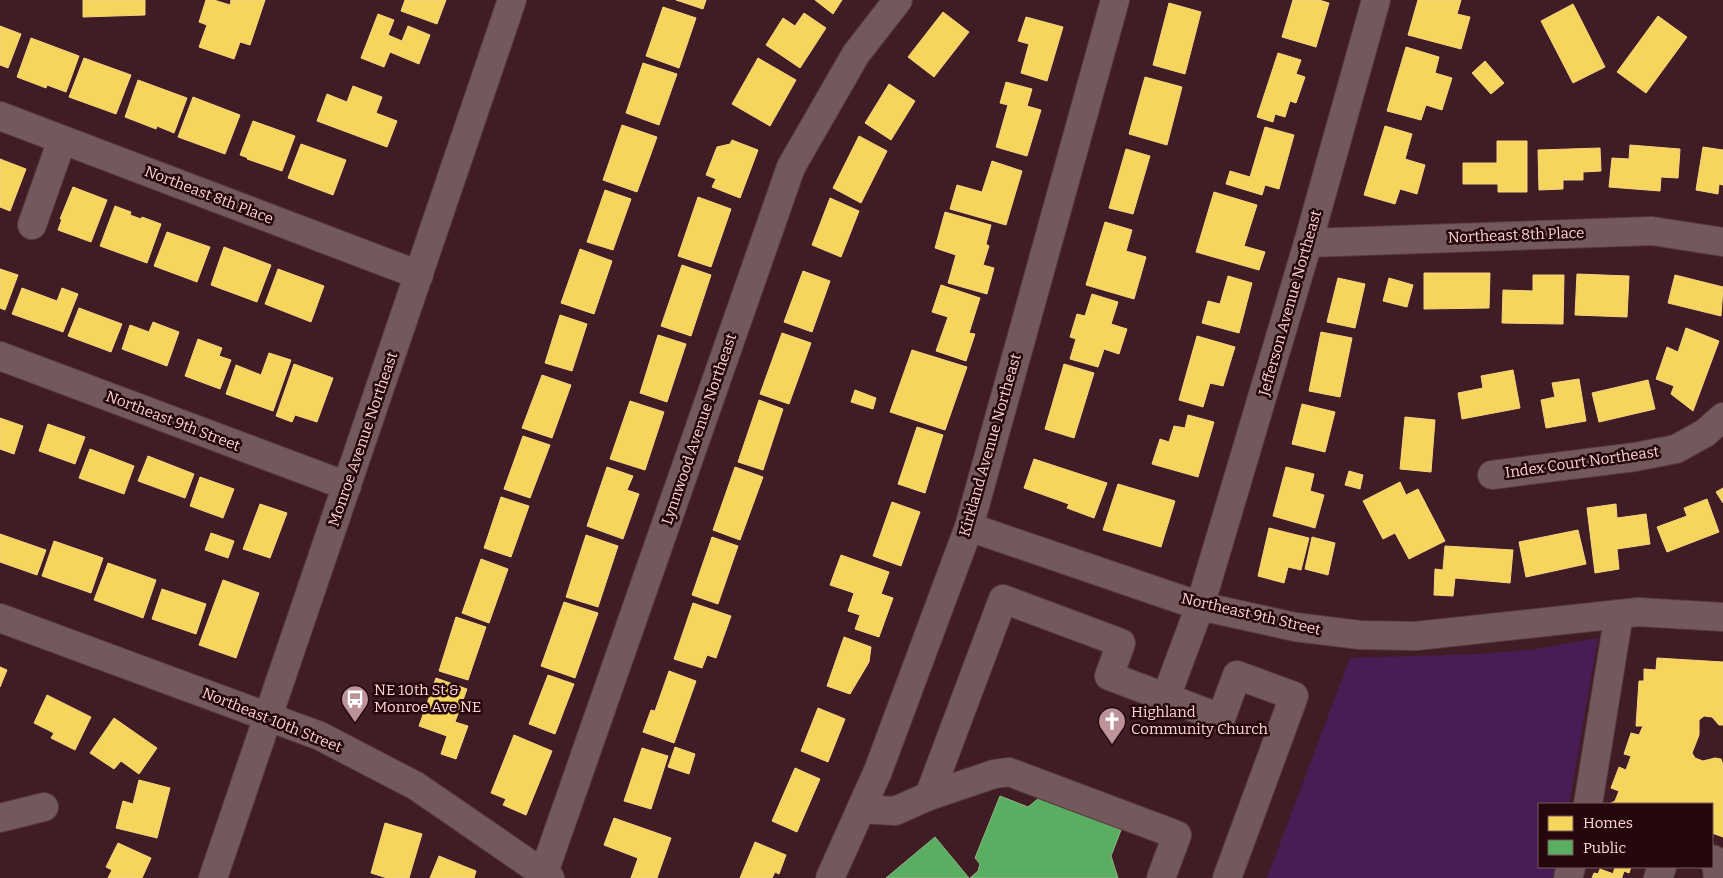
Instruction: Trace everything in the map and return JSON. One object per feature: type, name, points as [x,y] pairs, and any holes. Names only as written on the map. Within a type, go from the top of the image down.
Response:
[{"type":"street","name":"Monroe Avenue Northeast","points":[[213,878],[512,0]]},
{"type":"street","name":"Lynnwood Avenue Northeast","points":[[545,876],[791,166],[856,54],[898,0]]},
{"type":"street","name":"Kirkland Avenue Northeast","points":[[830,878],[878,771],[968,527],[1115,0]]},
{"type":"street","name":"Jefferson Avenue Northeast","points":[[1166,697],[1200,606],[1308,243],[1376,0]]},
{"type":"street","name":"Northeast 8th Place","points":[[0,116],[418,275]]},
{"type":"street","points":[[32,225],[62,140]]},
{"type":"street","name":"Northeast 8th Place","points":[[1308,243],[1652,231],[1723,242]]},
{"type":"street","name":"Northeast 9th Street","points":[[0,356],[347,486]]},
{"type":"street","name":"Index Court Northeast","points":[[1492,475],[1635,457],[1676,449],[1705,433],[1723,417]]},
{"type":"street","name":"Northeast 9th Street","points":[[968,527],[1200,606],[1295,627],[1360,635],[1416,636],[1638,612],[1723,617]]},
{"type":"street","points":[[929,796],[1003,599],[1121,642],[1108,676],[1221,718],[1237,675],[1294,696],[1226,878]]},
{"type":"street","points":[[1588,803],[1619,614]]},
{"type":"street","name":"Northeast 10th Street","points":[[0,618],[320,736],[416,786],[545,876]]},
{"type":"street","points":[[861,809],[895,812],[929,796],[994,774],[1009,772],[1177,835],[1161,878]]},
{"type":"street","points":[[0,818],[44,806]]},
{"type":"street","points":[[1713,860],[1716,861],[1718,878]]},
{"type":"shaded area","points":[[1598,638],[1569,803],[1538,803],[1538,868],[1558,868],[1556,878],[1267,878],[1350,658],[1477,654],[1531,650]]},
{"type":"building: Homes","points":[[83,0],[145,0],[145,15],[83,17]]},
{"type":"building: Homes","points":[[206,0],[214,0],[230,5],[231,0],[265,0],[250,45],[240,42],[234,59],[199,47],[207,25],[199,22]]},
{"type":"building: Homes","points":[[405,0],[446,0],[437,24],[401,11]]},
{"type":"building: Homes","points":[[676,0],[706,0],[703,9]]},
{"type":"building: Homes","points":[[815,0],[842,0],[833,14]]},
{"type":"building: Homes","points":[[1293,0],[1319,0],[1329,3],[1316,47],[1282,37]]},
{"type":"building: Homes","points":[[1418,0],[1461,0],[1457,14],[1470,17],[1461,49],[1408,35]]},
{"type":"building: Homes","points":[[1169,3],[1201,12],[1185,74],[1153,65]]},
{"type":"building: Homes","points":[[1573,4],[1605,67],[1573,83],[1541,21]]},
{"type":"building: Homes","points":[[663,7],[696,18],[679,68],[646,56]]},
{"type":"building: Homes","points":[[943,12],[969,32],[934,77],[908,57]]},
{"type":"building: Homes","points":[[804,13],[826,28],[800,68],[766,45],[783,18],[795,26]]},
{"type":"building: Homes","points":[[378,14],[394,20],[388,35],[402,41],[408,26],[430,35],[419,64],[390,52],[384,67],[361,58]]},
{"type":"building: Homes","points":[[1658,16],[1687,37],[1646,93],[1617,72]]},
{"type":"building: Homes","points":[[1026,17],[1063,27],[1047,81],[1021,73],[1029,44],[1018,41]]},
{"type":"building: Homes","points":[[0,26],[21,34],[8,68],[0,65]]},
{"type":"building: Homes","points":[[31,38],[79,56],[66,92],[47,85],[46,88],[17,77]]},
{"type":"building: Homes","points":[[1406,47],[1439,57],[1435,73],[1452,78],[1442,110],[1426,105],[1421,120],[1387,111]]},
{"type":"building: Homes","points":[[1278,53],[1301,60],[1296,74],[1305,77],[1296,103],[1290,101],[1285,117],[1275,114],[1273,122],[1257,117]]},
{"type":"building: Homes","points":[[84,58],[131,75],[116,114],[69,97]]},
{"type":"building: Homes","points":[[758,58],[796,80],[770,126],[732,104]]},
{"type":"building: Homes","points":[[1485,61],[1504,83],[1491,94],[1472,73]]},
{"type":"building: Homes","points":[[643,63],[677,74],[659,125],[626,113]]},
{"type":"building: Homes","points":[[1145,77],[1182,87],[1167,145],[1129,134]]},
{"type":"building: Homes","points":[[138,80],[187,98],[174,133],[157,126],[156,129],[125,117]]},
{"type":"building: Homes","points":[[1006,82],[1032,89],[1027,106],[1041,110],[1027,156],[996,147],[1008,105],[1000,103]]},
{"type":"building: Homes","points":[[889,84],[915,101],[891,140],[865,123]]},
{"type":"building: Homes","points":[[353,86],[382,97],[376,113],[397,121],[387,147],[317,121],[327,94],[347,102]]},
{"type":"building: Homes","points":[[193,97],[240,115],[225,154],[178,137]]},
{"type":"building: Homes","points":[[253,121],[295,136],[282,171],[240,155]]},
{"type":"building: Homes","points":[[622,125],[657,137],[637,192],[603,180]]},
{"type":"building: Homes","points":[[1385,126],[1412,134],[1405,159],[1425,165],[1417,194],[1400,189],[1395,204],[1364,195]]},
{"type":"building: Homes","points":[[1265,127],[1294,135],[1279,189],[1265,185],[1262,195],[1226,184],[1230,171],[1250,177]]},
{"type":"building: Homes","points":[[859,136],[887,151],[861,203],[833,188]]},
{"type":"building: Homes","points":[[732,140],[758,150],[740,198],[712,187],[716,179],[706,175],[717,147],[730,144]]},
{"type":"building: Homes","points":[[1497,141],[1527,141],[1527,192],[1498,192],[1498,184],[1463,184],[1463,163],[1497,163]]},
{"type":"building: Homes","points":[[301,144],[346,160],[333,195],[288,178]]},
{"type":"building: Homes","points":[[1630,145],[1680,149],[1678,178],[1661,177],[1660,191],[1609,187],[1612,158],[1629,159]]},
{"type":"building: Homes","points":[[1703,147],[1723,150],[1723,185],[1719,184],[1718,194],[1696,190]]},
{"type":"building: Homes","points":[[1600,148],[1601,171],[1583,172],[1583,180],[1563,180],[1563,189],[1539,190],[1538,150]]},
{"type":"building: Homes","points":[[1126,149],[1150,156],[1133,214],[1109,208]]},
{"type":"building: Homes","points":[[0,159],[26,169],[10,211],[0,207]]},
{"type":"building: Homes","points":[[992,161],[1022,171],[1006,225],[950,209],[957,185],[982,192]]},
{"type":"building: Homes","points":[[73,187],[107,200],[91,242],[58,230],[62,219],[60,219]]},
{"type":"building: Homes","points":[[605,190],[631,199],[613,250],[587,242]]},
{"type":"building: Homes","points":[[1214,192],[1257,205],[1244,246],[1265,252],[1259,270],[1196,252]]},
{"type":"building: Homes","points":[[698,197],[731,209],[711,267],[678,256]]},
{"type":"building: Homes","points":[[830,198],[859,211],[841,257],[812,245]]},
{"type":"building: Homes","points":[[115,206],[131,212],[130,215],[161,224],[147,263],[100,246]]},
{"type":"building: Homes","points":[[945,212],[991,225],[986,244],[989,246],[983,265],[994,268],[987,294],[948,283],[956,255],[935,248]]},
{"type":"building: Homes","points":[[1105,222],[1132,230],[1126,251],[1146,257],[1134,299],[1086,285]]},
{"type":"building: Homes","points":[[167,232],[210,247],[197,282],[154,266]]},
{"type":"building: Homes","points":[[224,247],[271,265],[257,302],[211,285]]},
{"type":"building: Homes","points":[[580,249],[612,261],[594,314],[561,303]]},
{"type":"building: Homes","points":[[682,265],[711,275],[691,336],[661,326]]},
{"type":"building: Homes","points":[[0,269],[18,275],[5,310],[0,308]]},
{"type":"building: Homes","points":[[278,269],[324,286],[311,322],[265,304]]},
{"type":"building: Homes","points":[[803,271],[830,281],[812,332],[784,322]]},
{"type":"building: Homes","points":[[1424,273],[1490,273],[1489,308],[1424,309]]},
{"type":"building: Homes","points":[[1577,274],[1629,276],[1627,317],[1575,315]]},
{"type":"building: Homes","points":[[1533,275],[1564,275],[1563,324],[1502,323],[1503,290],[1533,291]]},
{"type":"building: Homes","points":[[1675,275],[1723,287],[1721,316],[1668,303]]},
{"type":"building: Homes","points":[[1228,276],[1252,283],[1239,333],[1202,323],[1208,301],[1220,304]]},
{"type":"building: Homes","points":[[1338,278],[1365,284],[1355,328],[1327,322]]},
{"type":"building: Homes","points":[[1389,278],[1413,285],[1407,307],[1383,301]]},
{"type":"building: Homes","points":[[941,285],[980,298],[969,333],[975,334],[966,361],[936,351],[948,317],[932,312]]},
{"type":"building: Homes","points":[[22,288],[57,301],[62,288],[78,294],[63,332],[12,314]]},
{"type":"building: Homes","points":[[1092,294],[1118,302],[1111,324],[1127,329],[1119,354],[1104,349],[1098,367],[1070,359],[1076,339],[1070,337],[1077,314],[1085,316]]},
{"type":"building: Homes","points":[[79,308],[122,324],[111,352],[68,336]]},
{"type":"building: Homes","points":[[560,315],[587,324],[572,371],[545,363]]},
{"type":"building: Homes","points":[[153,322],[179,332],[167,366],[122,349],[130,325],[149,332]]},
{"type":"building: Homes","points":[[1686,328],[1719,341],[1693,411],[1671,394],[1674,386],[1656,379],[1667,347],[1678,352]]},
{"type":"building: Homes","points":[[1321,332],[1352,338],[1340,397],[1309,391]]},
{"type":"building: Homes","points":[[782,333],[811,343],[789,404],[760,394]]},
{"type":"building: Homes","points":[[658,335],[686,344],[667,402],[640,393]]},
{"type":"building: Homes","points":[[1197,336],[1235,347],[1223,386],[1210,383],[1203,407],[1179,400]]},
{"type":"building: Homes","points":[[198,339],[222,348],[219,356],[231,360],[220,389],[185,376]]},
{"type":"building: Homes","points":[[912,350],[967,367],[945,430],[890,412]]},
{"type":"building: Homes","points":[[269,353],[291,360],[273,411],[226,394],[236,365],[261,375]]},
{"type":"building: Homes","points":[[294,364],[333,378],[317,422],[295,415],[292,422],[276,416]]},
{"type":"building: Homes","points":[[1064,364],[1094,373],[1074,438],[1045,429]]},
{"type":"building: Homes","points":[[1513,370],[1520,408],[1462,419],[1458,393],[1483,388],[1481,376]]},
{"type":"building: Homes","points":[[542,375],[571,385],[552,438],[522,428]]},
{"type":"building: Homes","points":[[1579,379],[1586,421],[1546,428],[1541,400],[1555,397],[1552,383]]},
{"type":"building: Homes","points":[[1648,380],[1655,409],[1599,422],[1592,393]]},
{"type":"building: Homes","points":[[855,390],[876,398],[873,409],[851,402]]},
{"type":"building: Homes","points":[[759,400],[783,409],[763,470],[738,462]]},
{"type":"building: Homes","points":[[630,401],[664,412],[645,470],[610,459]]},
{"type":"building: Homes","points":[[1302,404],[1335,412],[1325,452],[1292,444]]},
{"type":"building: Homes","points":[[1188,415],[1214,422],[1198,477],[1152,464],[1160,439],[1169,442],[1174,426],[1185,428]]},
{"type":"building: Homes","points":[[1405,417],[1435,420],[1431,472],[1400,469]]},
{"type":"building: Homes","points":[[0,418],[23,426],[14,454],[0,449]]},
{"type":"building: Homes","points":[[48,424],[85,437],[75,464],[39,451]]},
{"type":"building: Homes","points":[[917,427],[943,435],[925,493],[898,484]]},
{"type":"building: Homes","points":[[523,436],[550,445],[530,498],[504,489]]},
{"type":"building: Homes","points":[[90,449],[134,466],[124,494],[79,478]]},
{"type":"building: Homes","points":[[148,456],[194,474],[185,498],[138,481]]},
{"type":"building: Homes","points":[[1034,459],[1107,483],[1094,518],[1067,508],[1069,504],[1024,488]]},
{"type":"building: Homes","points":[[607,467],[633,476],[627,490],[639,494],[623,539],[587,526]]},
{"type":"building: Homes","points":[[735,467],[763,477],[740,540],[713,530]]},
{"type":"building: Homes","points":[[1286,467],[1314,474],[1310,491],[1324,495],[1315,528],[1273,516]]},
{"type":"building: Homes","points":[[1349,471],[1363,475],[1360,489],[1345,485]]},
{"type":"building: Homes","points":[[200,477],[234,489],[223,518],[190,506]]},
{"type":"building: Homes","points":[[1400,482],[1406,495],[1418,489],[1445,541],[1409,559],[1395,533],[1383,539],[1363,501]]},
{"type":"building: Homes","points":[[1118,484],[1175,501],[1161,547],[1103,530]]},
{"type":"building: Homes","points":[[1723,488],[1723,503],[1716,492]]},
{"type":"building: Homes","points":[[501,497],[529,506],[511,557],[484,548]]},
{"type":"building: Homes","points":[[1707,499],[1719,532],[1667,552],[1657,527],[1687,516],[1684,508]]},
{"type":"building: Homes","points":[[892,502],[920,512],[901,566],[873,556]]},
{"type":"building: Homes","points":[[260,504],[287,513],[270,558],[243,549]]},
{"type":"building: Homes","points":[[1616,504],[1617,518],[1646,514],[1650,544],[1617,549],[1619,569],[1595,573],[1587,508]]},
{"type":"building: Homes","points":[[1269,528],[1309,538],[1301,570],[1288,567],[1284,583],[1258,576]]},
{"type":"building: Homes","points":[[1578,530],[1586,564],[1526,577],[1519,542]]},
{"type":"building: Homes","points":[[211,533],[234,541],[228,558],[205,550]]},
{"type":"building: Homes","points":[[0,534],[46,550],[37,575],[0,562]]},
{"type":"building: Homes","points":[[586,535],[618,546],[598,607],[566,597]]},
{"type":"building: Homes","points":[[712,537],[738,546],[718,604],[692,595]]},
{"type":"building: Homes","points":[[1312,537],[1335,543],[1328,575],[1305,569]]},
{"type":"building: Homes","points":[[54,541],[103,558],[91,593],[42,576]]},
{"type":"building: Homes","points":[[1445,546],[1513,550],[1510,583],[1455,578],[1453,596],[1434,595],[1435,569],[1443,570]]},
{"type":"building: Homes","points":[[841,555],[889,572],[881,594],[893,598],[879,637],[855,629],[860,615],[848,611],[854,593],[830,585]]},
{"type":"building: Homes","points":[[481,559],[508,569],[489,623],[462,613]]},
{"type":"building: Homes","points":[[108,563],[156,580],[143,618],[94,600]]},
{"type":"building: Homes","points":[[223,580],[259,593],[236,658],[199,645]]},
{"type":"building: Homes","points":[[162,589],[206,604],[196,634],[152,619]]},
{"type":"building: Homes","points":[[564,602],[598,613],[575,678],[541,666]]},
{"type":"building: Homes","points":[[693,603],[731,616],[716,658],[707,655],[702,668],[674,659]]},
{"type":"building: Homes","points":[[456,617],[486,627],[468,680],[439,671]]},
{"type":"building: Homes","points":[[844,637],[871,647],[869,662],[850,694],[827,686]]},
{"type":"building: Homes","points":[[1657,658],[1723,662],[1723,725],[1719,725],[1712,717],[1704,716],[1699,720],[1699,735],[1692,753],[1695,758],[1703,761],[1715,758],[1721,759],[1723,765],[1723,837],[1713,833],[1713,803],[1611,803],[1615,801],[1619,791],[1611,788],[1619,767],[1626,770],[1631,756],[1624,754],[1631,733],[1639,735],[1643,726],[1636,726],[1639,681],[1644,681],[1644,669],[1656,670]]},
{"type":"building: Homes","points":[[0,667],[7,670],[0,687]]},
{"type":"building: Homes","points":[[669,671],[696,681],[674,743],[643,732],[651,710],[655,711]]},
{"type":"building: Homes","points":[[548,675],[574,684],[555,734],[529,724]]},
{"type":"building: Homes","points":[[436,678],[467,689],[455,722],[468,726],[456,759],[441,754],[447,736],[419,726]]},
{"type":"building: Homes","points":[[47,695],[91,717],[75,750],[51,738],[54,733],[34,723]]},
{"type":"building: Homes","points":[[818,708],[845,719],[828,762],[801,751]]},
{"type":"building: Homes","points":[[114,718],[157,748],[139,774],[121,761],[114,769],[90,753]]},
{"type":"building: Homes","points":[[514,735],[552,751],[526,815],[503,805],[506,799],[491,793]]},
{"type":"building: Homes","points":[[675,747],[695,754],[689,774],[668,767]]},
{"type":"building: Homes","points":[[642,748],[668,756],[651,809],[624,801]]},
{"type":"building: Homes","points":[[795,768],[820,779],[797,832],[772,821]]},
{"type":"building: Homes","points":[[139,780],[170,788],[157,838],[116,828],[123,801],[133,804]]},
{"type":"building: Homes","points":[[614,818],[671,838],[657,878],[631,878],[638,858],[604,845]]},
{"type":"building: Homes","points":[[385,823],[422,834],[409,878],[387,878],[371,873]]},
{"type":"building: Homes","points":[[755,842],[786,855],[779,874],[775,872],[772,878],[740,878]]},
{"type":"building: Homes","points":[[118,843],[151,858],[142,878],[108,878],[112,870],[106,867]]},
{"type":"building: Homes","points":[[439,856],[476,871],[474,878],[430,878]]},
{"type":"building: Homes","points":[[1615,868],[1631,868],[1629,873],[1624,871],[1622,877],[1613,874]]},
{"type":"building: Homes","points":[[1600,869],[1622,878],[1592,878],[1594,873],[1598,874]]},
{"type":"building: Public","points":[[1000,796],[1028,807],[1039,798],[1121,830],[1111,856],[1118,878],[970,878],[978,871],[980,864],[975,858]]},
{"type":"building: Public","points":[[935,837],[969,878],[886,878]]},
{"type":"place","name":"NE 10th St & Monroe Ave NE","points":[[355,723]]},
{"type":"place","name":"Highland Community Church","points":[[1112,745]]}]
